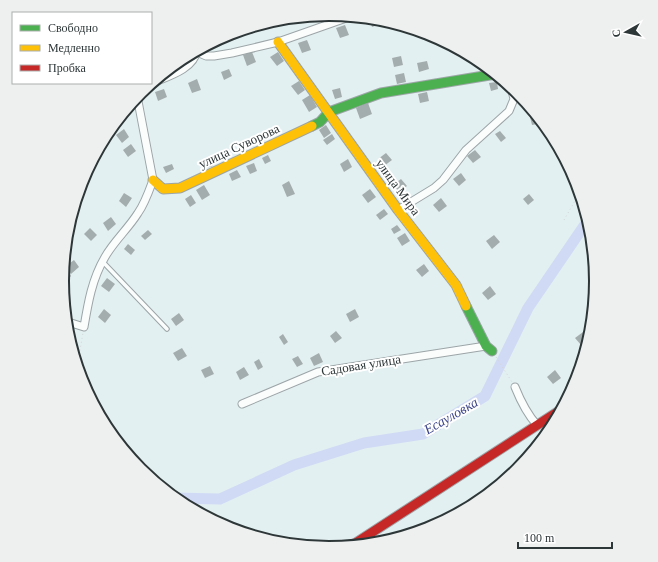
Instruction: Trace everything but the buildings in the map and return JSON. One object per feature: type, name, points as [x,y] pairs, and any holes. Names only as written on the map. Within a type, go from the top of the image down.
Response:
[{"type":"street","points":[[203,54],[206,56],[214,56],[278,42],[337,21]]},
{"type":"street","name":"улица Мира","points":[[278,42],[398,210],[456,285],[489,348]]},
{"type":"street","points":[[175,72],[186,67],[193,60]]},
{"type":"street","name":"улица Суворова","points":[[153,180],[163,189],[180,188],[320,122],[329,112],[386,92],[487,75]]},
{"type":"street","points":[[398,210],[434,188],[443,180],[466,150],[509,111],[514,98]]},
{"type":"street","points":[[72,323],[84,327],[90,291],[102,261],[138,214],[153,180],[139,105]]},
{"type":"street","name":"Садовая улица","points":[[242,404],[318,372],[489,348]]},
{"type":"street","points":[[516,387],[520,401],[537,425]]},
{"type":"street","points":[[362,539],[551,416]]},
{"type":"lane","points":[[102,261],[167,329]]},
{"type":"path","points":[[564,220],[576,199]]},
{"type":"path","points":[[79,352],[84,327]]},
{"type":"path","points":[[489,348],[516,387]]},
{"type":"waterway","name":"Есауловка","points":[[187,498],[220,499],[294,465],[364,443],[423,434],[485,396],[528,308],[583,227]]},
{"type":"traffic: fast","points":[[312,126],[320,122],[329,112],[381,93],[487,75]]},
{"type":"traffic: fast","points":[[466,306],[486,346],[492,351]]},
{"type":"traffic: slow","points":[[278,42],[398,210],[456,285],[466,306]]},
{"type":"traffic: slow","points":[[153,180],[163,189],[180,188],[312,126]]},
{"type":"traffic: jam","points":[[362,539],[550,416]]}]
